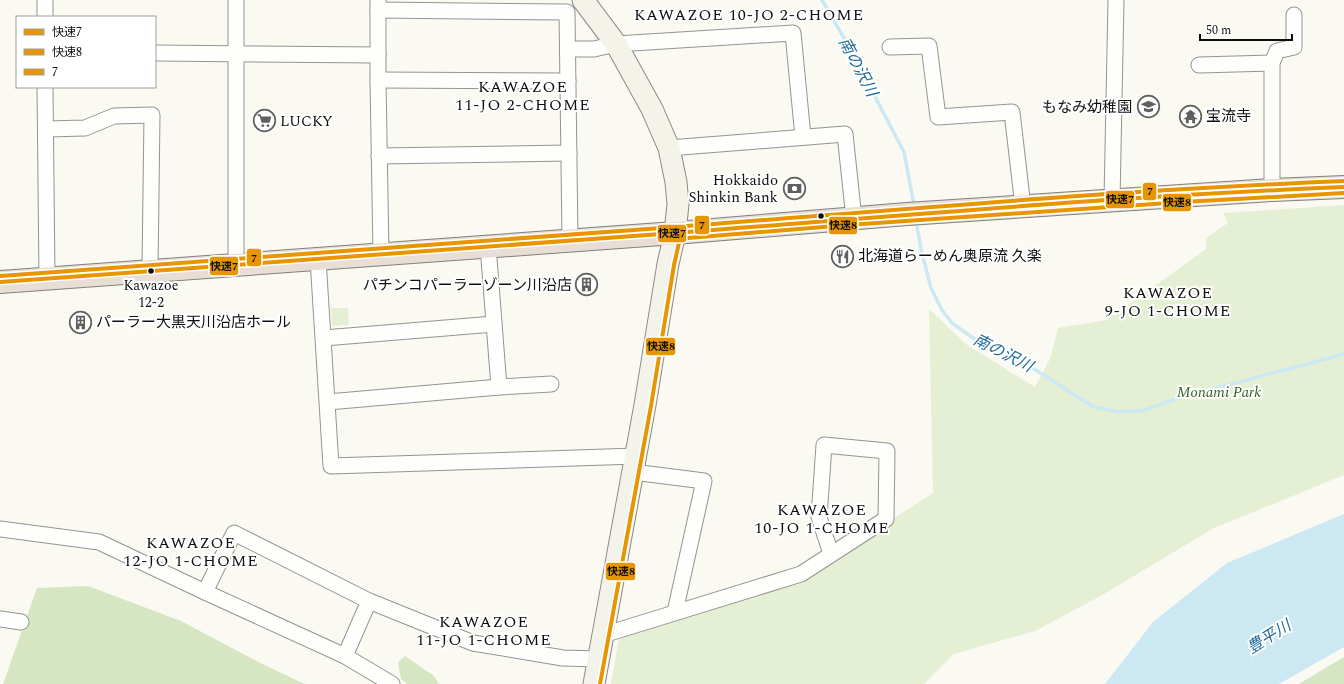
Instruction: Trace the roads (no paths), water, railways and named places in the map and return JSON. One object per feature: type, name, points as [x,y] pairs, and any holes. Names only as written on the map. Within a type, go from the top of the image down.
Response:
[{"type":"highway","points":[[0,282],[675,233],[907,214],[1272,190],[1344,187]]},
{"type":"street","points":[[45,0],[45,16]]},
{"type":"street","points":[[236,0],[236,264]]},
{"type":"street","points":[[583,0],[616,44],[652,109],[669,148],[676,182],[678,204],[675,233],[668,264],[635,464],[594,684]]},
{"type":"street","points":[[1112,200],[1116,0]]},
{"type":"street","points":[[381,254],[378,5],[455,5],[567,12],[570,240]]},
{"type":"street","points":[[1272,190],[1272,63],[1277,50],[1294,47],[1294,15]]},
{"type":"street","points":[[568,49],[594,49],[616,44],[793,33],[803,137]]},
{"type":"street","points":[[890,47],[929,46],[938,117],[1012,112],[1023,207]]},
{"type":"street","points":[[156,53],[378,55]]},
{"type":"street","points":[[1200,64],[1272,63]]},
{"type":"street","points":[[378,80],[568,81]]},
{"type":"street","points":[[45,88],[47,278]]},
{"type":"street","points":[[46,128],[85,128],[114,116],[152,115],[150,270]]},
{"type":"street","points":[[669,148],[845,134],[854,219]]},
{"type":"street","points":[[379,156],[569,153]]},
{"type":"street","points":[[488,246],[498,387]]},
{"type":"street","points":[[318,259],[331,466],[635,464],[704,481],[675,612]]},
{"type":"street","points":[[324,338],[494,324]]},
{"type":"street","points":[[328,402],[498,387],[551,384]]},
{"type":"street","points":[[603,635],[801,574],[832,554],[886,519],[887,451],[824,445],[819,517],[832,554]]},
{"type":"street","points":[[0,529],[99,542],[345,656],[392,684]]},
{"type":"street","points":[[205,592],[234,533],[369,601],[473,642],[563,658],[599,659]]},
{"type":"street","points":[[345,656],[369,601]]},
{"type":"street","points":[[0,619],[22,622]]},
{"type":"water","name":"豊平川","points":[[1344,514],[1344,647],[1279,684],[1105,684],[1153,622],[1227,563]]},
{"type":"waterway","name":"南の沢川","points":[[822,0],[848,45],[904,152],[914,205]]},
{"type":"waterway","name":"南の沢川","points":[[916,221],[921,249],[931,288],[942,310],[952,323],[990,350],[1026,364],[1094,407],[1119,412],[1145,410],[1176,399],[1344,354]]},
{"type":"place","name":"もなみ幼稚園","points":[[1148,107]]},
{"type":"place","name":"宝流寺","points":[[1190,116]]},
{"type":"place","name":"LUCKY","points":[[264,121]]},
{"type":"place","name":"Hokkaido Shinkin Bank","points":[[794,189]]},
{"type":"place","name":"北海道らーめん奥原流 久楽","points":[[843,256]]},
{"type":"place","name":"Kawazoe 12-2","points":[[151,271]]},
{"type":"place","name":"パチンコパーラーゾーン川沿店","points":[[587,285]]},
{"type":"place","name":"パーラー大黒天川沿店ホール","points":[[80,322]]},
{"type":"district","name":"KAWAZOE 10-JO 2-CHOME","points":[[749,15]]},
{"type":"district","name":"KAWAZOE 11-JO 2-CHOME","points":[[523,96]]},
{"type":"district","name":"KAWAZOE 9-JO 1-CHOME","points":[[1168,302]]},
{"type":"district","name":"KAWAZOE 10-JO 1-CHOME","points":[[822,519]]},
{"type":"district","name":"KAWAZOE 12-JO 1-CHOME","points":[[191,552]]},
{"type":"district","name":"KAWAZOE 11-JO 1-CHOME","points":[[484,631]]},
{"type":"park label","name":"Monami Park","points":[[1219,392]]}]
